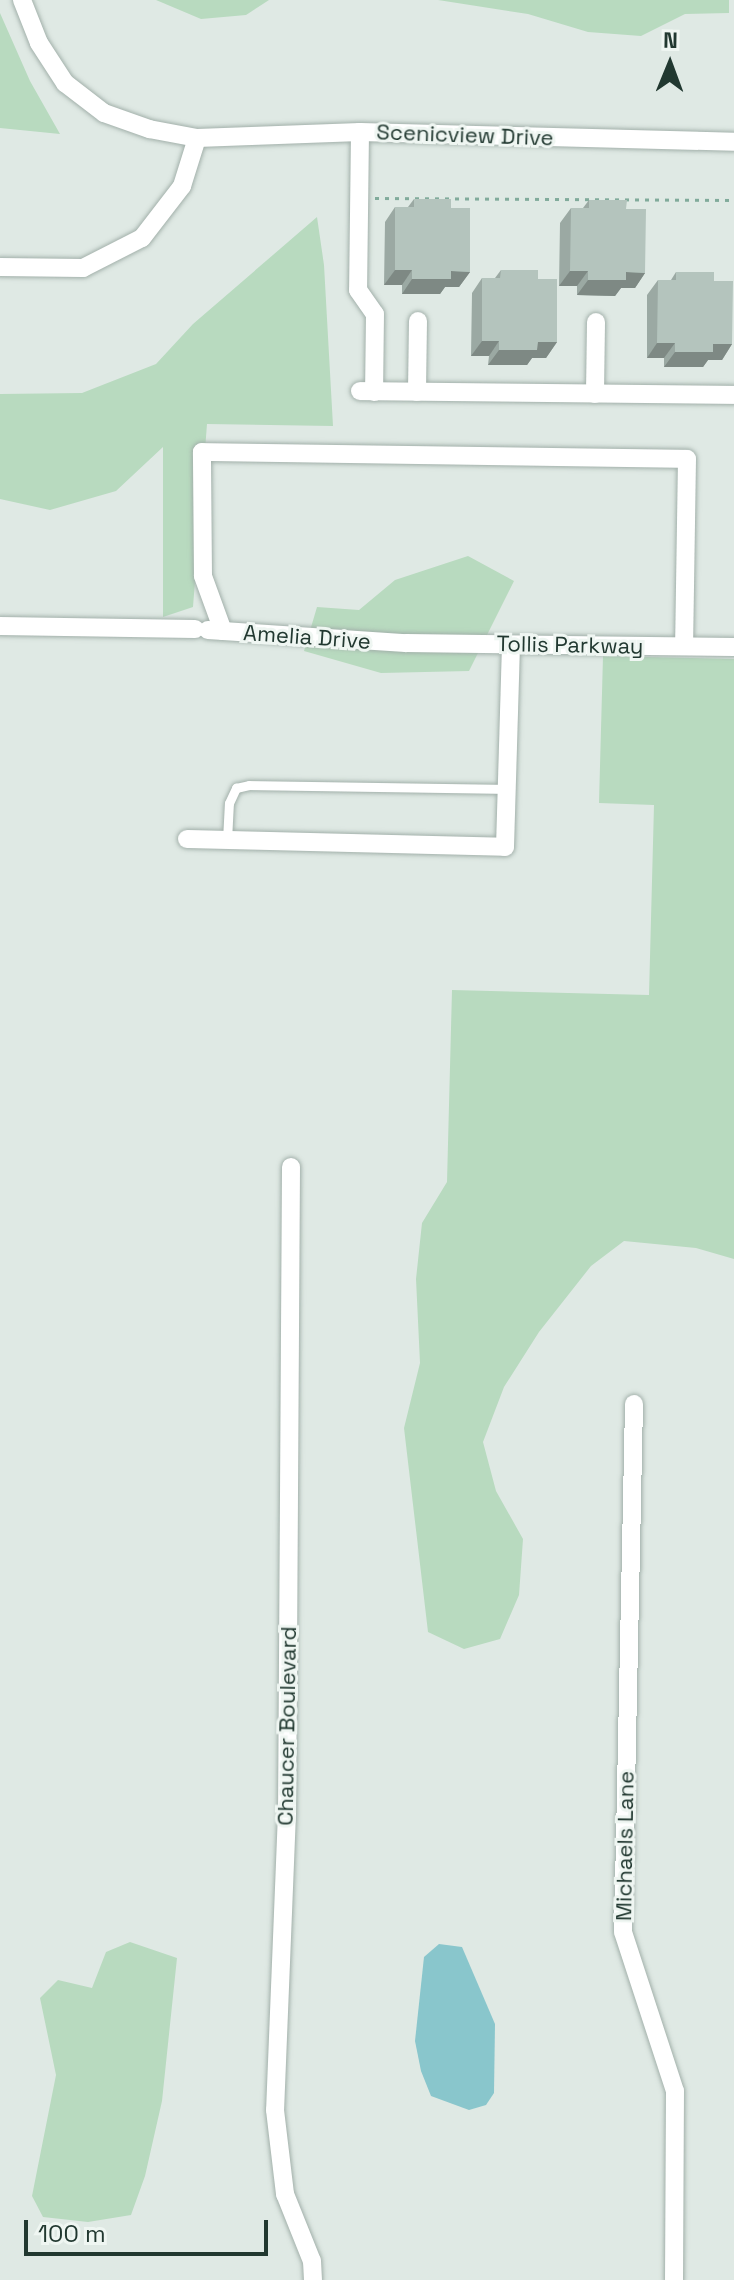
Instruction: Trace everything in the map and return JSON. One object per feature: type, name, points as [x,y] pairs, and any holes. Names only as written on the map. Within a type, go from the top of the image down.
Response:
[{"type":"street","name":"Scenicview Drive","points":[[22,0],[39,43],[65,83],[104,113],[126,123],[197,138],[360,132],[734,142]]},
{"type":"street","points":[[360,132],[358,290],[375,314],[367,391],[734,395]]},
{"type":"street","points":[[0,267],[83,268],[142,238],[182,186],[197,138]]},
{"type":"street","points":[[417,392],[418,321]]},
{"type":"street","points":[[595,394],[596,322]]},
{"type":"street","points":[[209,630],[203,576],[202,452],[687,459],[684,646]]},
{"type":"street","name":"Amelia Drive","points":[[0,626],[209,630],[406,643]]},
{"type":"street","name":"Tollis Parkway","points":[[406,643],[734,647]]},
{"type":"street","points":[[187,839],[505,847],[511,645]]},
{"type":"street","name":"Chaucer Boulevard","points":[[291,1167],[287,1813],[275,2110],[285,2194],[312,2261],[313,2280]]},
{"type":"street","name":"Michaels Lane","points":[[634,1404],[623,1932],[675,2091],[674,2280]]},
{"type":"lane","points":[[227,840],[229,803],[236,788],[249,785],[507,789]]},
{"type":"path","points":[[359,198],[734,200]]},
{"type":"green space","points":[[156,0],[269,0],[246,15],[201,19]]},
{"type":"green space","points":[[438,0],[729,0],[729,13],[685,14],[641,36],[588,32],[528,14]]},
{"type":"green space","points":[[0,13],[30,81],[60,134],[0,128]]},
{"type":"green space","points":[[317,217],[324,265],[333,426],[207,424],[193,607],[163,617],[163,447],[116,491],[50,510],[0,499],[0,394],[82,393],[156,364],[193,324]]},
{"type":"green space","points":[[468,556],[514,581],[469,671],[381,673],[304,651],[317,607],[359,610],[395,580]]},
{"type":"green space","points":[[603,656],[734,659],[734,1259],[696,1248],[624,1241],[591,1266],[539,1332],[504,1387],[483,1442],[496,1491],[523,1539],[519,1595],[500,1639],[464,1649],[428,1632],[404,1428],[420,1363],[416,1279],[422,1223],[447,1182],[452,990],[649,995],[654,805],[599,803]]},
{"type":"green space","points":[[130,1942],[177,1958],[162,2101],[145,2176],[131,2215],[88,2222],[43,2217],[32,2196],[56,2075],[40,1998],[58,1980],[92,1988],[106,1952]]},
{"type":"water","points":[[439,1944],[462,1947],[495,2024],[494,2093],[486,2105],[469,2110],[431,2096],[421,2071],[415,2041],[424,1957]]},
{"type":"building","points":[[414,199],[451,199],[451,208],[470,208],[470,272],[451,271],[451,279],[412,279],[412,270],[395,270],[395,207],[414,207]]},
{"type":"building","points":[[589,200],[627,200],[626,209],[646,209],[645,273],[626,272],[626,280],[588,280],[588,271],[570,271],[571,208],[589,208]]},
{"type":"building","points":[[501,270],[538,270],[538,279],[557,279],[557,342],[538,342],[537,350],[499,350],[499,341],[482,341],[482,278],[500,278]]},
{"type":"building","points":[[676,272],[714,272],[714,281],[733,281],[732,344],[713,344],[713,352],[675,352],[675,343],[657,343],[658,280],[676,280]]}]
